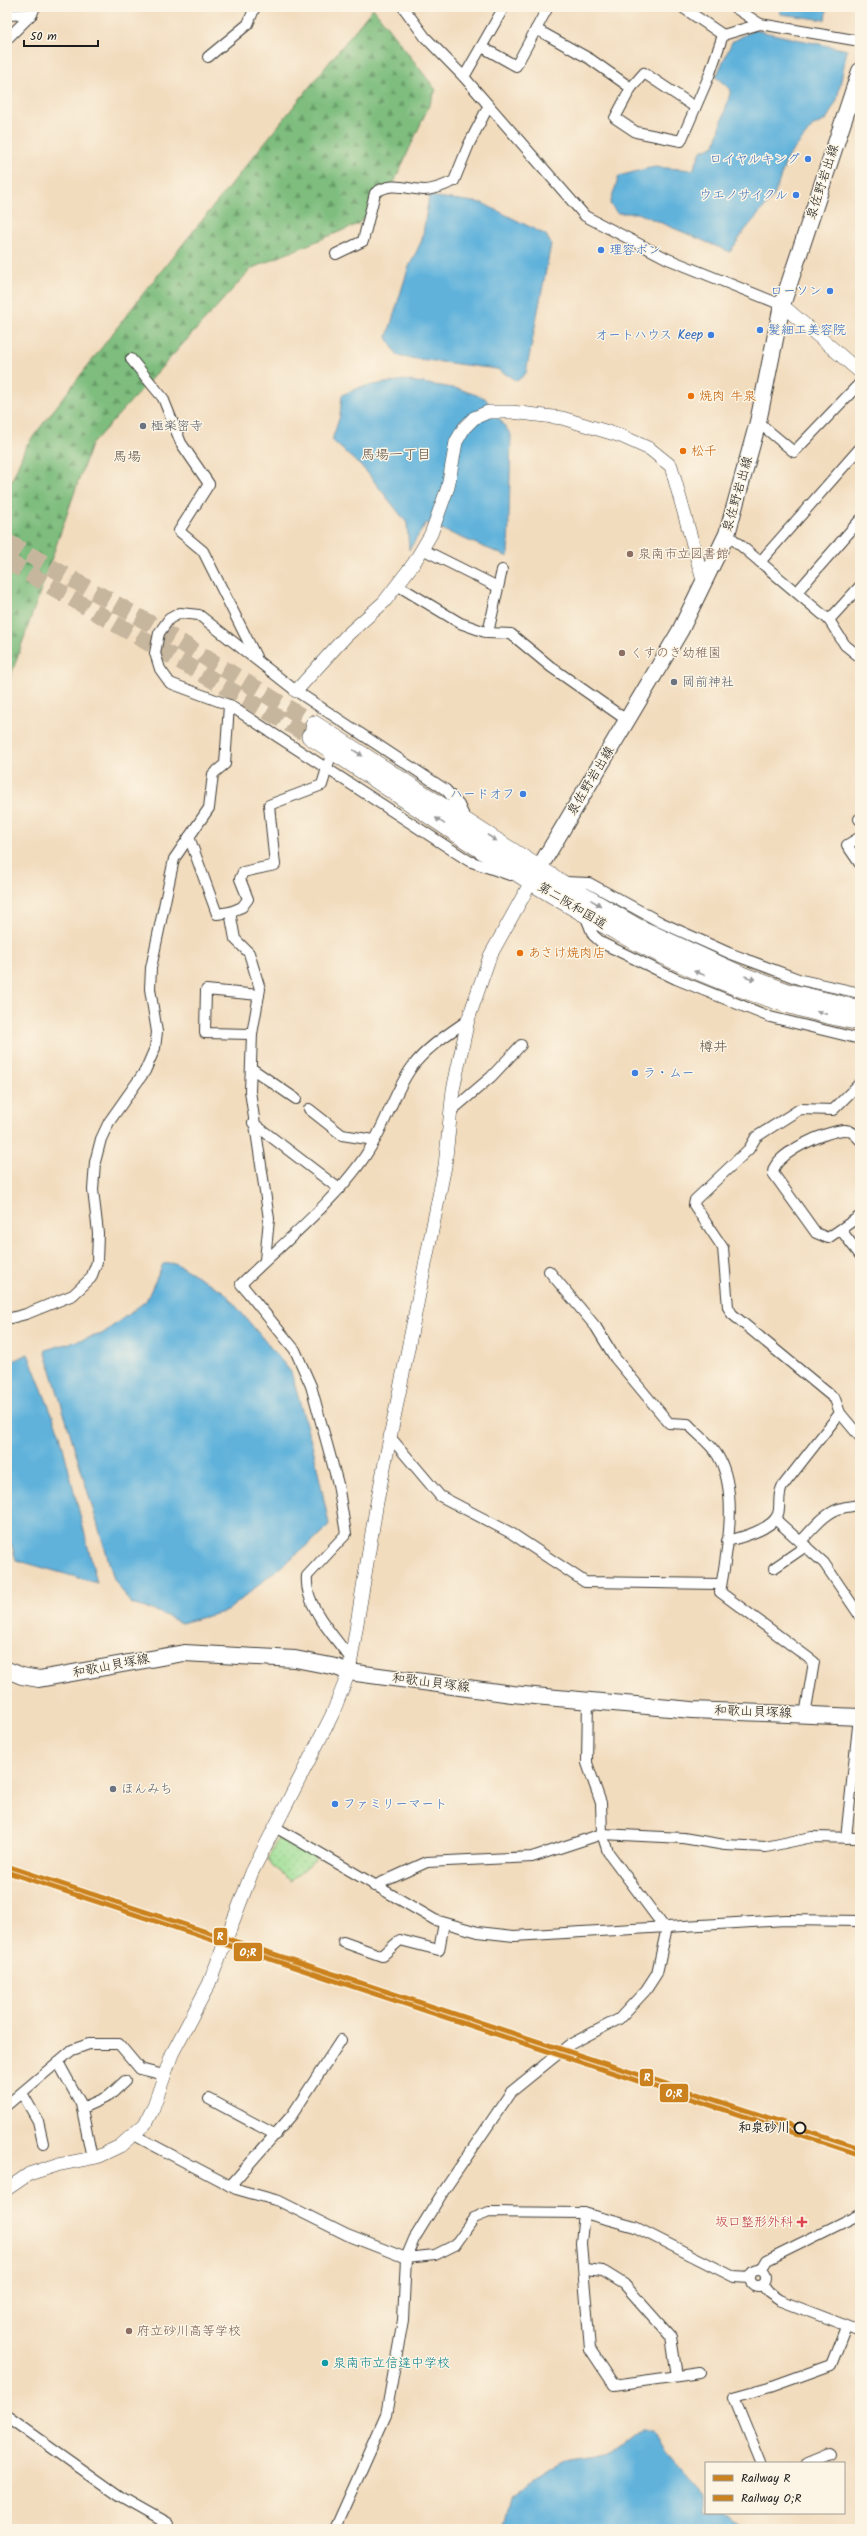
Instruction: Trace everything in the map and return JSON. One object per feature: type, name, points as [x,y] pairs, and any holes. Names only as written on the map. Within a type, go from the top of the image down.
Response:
[{"type":"highway","name":"第二阪和国道","points":[[860,1009],[788,992],[712,963],[637,927],[560,882],[535,875],[312,730],[467,822],[535,875],[585,915],[637,944],[694,971],[759,996],[860,1022]]},
{"type":"main road","name":"泉佐野岩出線","points":[[535,875],[628,721],[704,584],[727,534],[758,422],[782,305],[856,91],[860,71]]},
{"type":"main road","name":"和歌山貝塚線","points":[[7,1670],[22,1676],[52,1678],[184,1653],[295,1659],[336,1666],[350,1665],[512,1694],[588,1699],[692,1710],[860,1717]]},
{"type":"street","points":[[208,57],[248,24],[255,7]]},
{"type":"street","points":[[403,7],[425,37],[464,77],[488,107],[585,216],[668,259],[782,305],[860,372]]},
{"type":"street","points":[[464,77],[504,7]]},
{"type":"street","points":[[482,46],[516,66],[548,7]]},
{"type":"street","points":[[682,7],[723,35]]},
{"type":"street","points":[[734,7],[760,24],[860,42]]},
{"type":"street","points":[[7,15],[33,10]]},
{"type":"street","points":[[7,39],[33,10]]},
{"type":"street","points":[[723,35],[760,24]]},
{"type":"street","points":[[536,29],[590,59],[631,88]]},
{"type":"street","points":[[695,107],[644,73],[631,88],[615,118],[636,132],[681,141],[709,76],[723,35]]},
{"type":"street","points":[[336,254],[363,241],[375,193],[382,188],[390,185],[425,190],[441,187],[454,181],[469,144],[488,107]]},
{"type":"street","points":[[131,359],[163,398],[181,443],[209,484],[179,531],[203,550],[258,660]]},
{"type":"street","points":[[758,422],[794,452],[860,383]]},
{"type":"street","points":[[296,691],[346,636],[384,602],[397,585],[431,534],[448,487],[456,442],[464,428],[474,418],[488,412],[512,412],[562,418],[621,436],[650,449],[670,466],[704,584]]},
{"type":"street","points":[[760,562],[860,448]]},
{"type":"street","points":[[797,592],[860,520]]},
{"type":"street","points":[[727,534],[829,620],[846,645],[860,657]]},
{"type":"street","points":[[422,548],[498,587]]},
{"type":"street","points":[[488,633],[502,570]]},
{"type":"street","points":[[397,585],[460,623],[488,633],[510,634],[551,668],[628,721]]},
{"type":"street","points":[[829,620],[860,586]]},
{"type":"street","points":[[7,2189],[29,2174],[57,2164],[92,2158],[120,2146],[145,2124],[154,2108],[172,2054],[209,1984],[252,1872],[332,1715],[350,1665],[360,1592],[445,1166],[450,1112],[468,1020],[490,956],[535,875],[469,861],[229,705],[170,683],[160,669],[155,653],[159,633],[169,619],[180,613],[199,615],[348,732],[446,790],[459,805],[467,822]]},
{"type":"street","points":[[7,1319],[26,1314],[73,1295],[91,1278],[96,1262],[98,1233],[93,1190],[95,1162],[101,1139],[108,1122],[144,1071],[155,1048],[158,1032],[150,990],[151,968],[174,859],[209,808],[212,774],[225,764],[229,705]]},
{"type":"street","points":[[189,837],[217,914],[230,912],[242,907],[248,899],[240,879],[243,872],[275,865],[269,805],[322,785],[328,769],[330,758]]},
{"type":"street","points":[[860,837],[847,846],[860,864]]},
{"type":"street","points":[[560,882],[588,883],[660,922],[730,953],[801,980],[860,993]]},
{"type":"street","points":[[230,912],[235,939],[249,954],[255,970],[259,994],[252,1034],[250,1091],[253,1123],[269,1219],[265,1260]]},
{"type":"street","points":[[585,915],[594,934],[602,943],[676,979],[770,1017],[860,1039]]},
{"type":"street","points":[[252,1034],[205,1033],[206,990],[259,994]]},
{"type":"street","points":[[350,1665],[315,1609],[306,1585],[307,1576],[346,1534],[338,1484],[311,1386],[295,1350],[241,1284],[338,1188],[369,1150],[412,1067],[432,1046],[468,1020]]},
{"type":"street","points":[[450,1112],[491,1077],[520,1045]]},
{"type":"street","points":[[251,1068],[296,1099]]},
{"type":"street","points":[[860,1083],[833,1110],[800,1108],[756,1137],[749,1149],[695,1200],[694,1205],[723,1248],[728,1307],[732,1314],[835,1399],[840,1413],[860,1436]]},
{"type":"street","points":[[309,1109],[342,1135],[374,1140]]},
{"type":"street","points":[[253,1123],[338,1188]]},
{"type":"street","points":[[860,1139],[853,1133],[844,1129],[815,1137],[776,1162],[773,1167],[774,1177],[811,1229],[828,1238],[860,1216]]},
{"type":"street","points":[[841,1230],[860,1255]]},
{"type":"street","points":[[549,1271],[596,1327],[615,1358],[669,1423],[688,1424],[717,1454],[728,1484],[730,1503],[727,1561],[720,1592],[814,1662],[805,1715]]},
{"type":"street","points":[[727,1541],[752,1534],[775,1519],[778,1514],[778,1497],[782,1487],[840,1413]]},
{"type":"street","points":[[391,1438],[440,1496],[511,1533],[585,1582],[721,1584]]},
{"type":"street","points":[[774,1568],[803,1544],[824,1517],[842,1507],[851,1508],[860,1504]]},
{"type":"street","points":[[775,1519],[824,1563],[860,1616]]},
{"type":"street","points":[[335,2529],[386,2415],[403,2320],[406,2258],[414,2239],[443,2192],[511,2092],[570,2044],[619,2019],[646,1990],[657,1973],[665,1927],[608,1852],[602,1834],[601,1803],[587,1763],[588,1699]]},
{"type":"street","points":[[846,1838],[860,1717]]},
{"type":"street","points":[[275,1827],[374,1886],[444,1923],[478,1932],[514,1936],[785,1920],[860,1921]]},
{"type":"street","points":[[374,1886],[427,1862],[532,1856],[602,1834],[683,1838],[725,1845],[766,1847],[812,1837],[860,1838]]},
{"type":"street","points":[[343,1942],[382,1956],[400,1940],[439,1950],[444,1923]]},
{"type":"street","points":[[230,2186],[292,2116],[341,2040]]},
{"type":"street","points":[[7,2105],[72,2050],[89,2044],[119,2044],[140,2069],[164,2075]]},
{"type":"street","points":[[58,2062],[82,2108],[92,2158]]},
{"type":"street","points":[[82,2108],[109,2096],[125,2081]]},
{"type":"street","points":[[22,2093],[38,2121],[43,2142]]},
{"type":"street","points":[[209,2099],[276,2135]]},
{"type":"street","points":[[134,2135],[230,2186],[279,2200],[347,2235],[406,2258],[436,2255],[455,2245],[474,2218],[489,2212],[584,2213],[635,2227],[734,2277],[750,2278]]},
{"type":"street","points":[[584,2213],[581,2243],[585,2270],[590,2348],[614,2385],[700,2373]]},
{"type":"street","points":[[750,2278],[753,2272],[761,2270],[767,2260],[860,2214]]},
{"type":"street","points":[[585,2270],[603,2271],[624,2284],[671,2337],[677,2376]]},
{"type":"street","points":[[761,2270],[767,2276],[766,2282],[763,2286]]},
{"type":"street","points":[[750,2278],[755,2286],[763,2286]]},
{"type":"street","points":[[763,2286],[768,2293],[779,2300],[846,2327],[860,2331]]},
{"type":"street","points":[[761,2462],[734,2397],[770,2388],[831,2364],[846,2327]]},
{"type":"street","points":[[7,2416],[120,2497],[167,2523]]},
{"type":"street","points":[[809,2462],[829,2454]]},
{"type":"green space","points":[[373,8],[436,90],[392,187],[358,224],[252,268],[91,445],[9,681],[7,680],[7,492],[26,446],[146,290]]},
{"type":"green space","points":[[284,1837],[317,1858],[291,1881],[271,1865],[268,1859],[277,1839]]},
{"type":"water","points":[[779,7],[827,7],[825,20],[781,14]]},
{"type":"water","points":[[754,30],[847,50],[837,100],[826,120],[813,126],[787,158],[774,196],[745,230],[730,252],[638,213],[617,213],[610,204],[619,176],[653,167],[693,170],[701,151],[715,145],[731,90],[716,77],[732,42]]},
{"type":"water","points":[[429,196],[482,203],[546,235],[551,244],[526,373],[517,381],[497,369],[402,357],[397,355],[387,337],[408,269],[422,240]]},
{"type":"water","points":[[404,380],[459,389],[485,398],[511,435],[508,557],[426,523],[409,550],[407,523],[366,471],[332,440],[340,416],[342,395],[361,387]]},
{"type":"water","points":[[175,1263],[224,1292],[291,1372],[314,1452],[329,1524],[322,1533],[227,1611],[181,1623],[156,1611],[131,1604],[114,1579],[45,1350],[102,1334],[146,1301],[163,1264]]},
{"type":"water","points":[[28,1354],[60,1435],[97,1583],[16,1560],[11,1543],[7,1542],[7,1362],[10,1363]]},
{"type":"water","points":[[641,2431],[652,2431],[664,2452],[705,2498],[705,2514],[724,2514],[741,2529],[504,2529],[512,2496],[568,2461],[606,2454],[619,2448]]},
{"type":"tunnel","points":[[7,542],[149,623],[314,724]]},
{"type":"tunnel","points":[[7,561],[310,736]]},
{"type":"rail line","name":"R","points":[[7,1866],[860,2148]]},
{"type":"rail line","name":"O;R","points":[[7,1872],[858,2154]]},
{"type":"place","name":"ロイヤルキング","points":[[808,159]]},
{"type":"place","name":"ウエノサイクル","points":[[796,195]]},
{"type":"place","name":"理容ボン","points":[[601,250]]},
{"type":"place","name":"ローソン","points":[[830,291]]},
{"type":"place","name":"髪細工美容院","points":[[760,330]]},
{"type":"place","name":"オートハウス Keep","points":[[711,335]]},
{"type":"place","name":"焼肉 牛泉","points":[[691,396]]},
{"type":"place","name":"極楽密寺","points":[[143,426]]},
{"type":"place","name":"松千","points":[[683,451]]},
{"type":"place","name":"泉南市立図書館","points":[[630,554]]},
{"type":"place","name":"くすのき幼稚園","points":[[622,653]]},
{"type":"place","name":"岡前神社","points":[[674,682]]},
{"type":"place","name":"ハードオフ","points":[[523,794]]},
{"type":"place","name":"あさけ焼肉店","points":[[520,953]]},
{"type":"place","name":"ラ・ムー","points":[[635,1073]]},
{"type":"place","name":"ほんみち","points":[[113,1789]]},
{"type":"place","name":"ファミリーマート","points":[[335,1804]]},
{"type":"place","name":"和泉砂川","points":[[800,2128]]},
{"type":"place","name":"坂口整形外科","points":[[802,2222]]},
{"type":"place","name":"府立砂川高等学校","points":[[129,2331]]},
{"type":"place","name":"泉南市立信達中学校","points":[[325,2363]]},
{"type":"district","name":"馬場一丁目","points":[[396,455]]},
{"type":"district","name":"馬場","points":[[127,457]]},
{"type":"district","name":"樽井","points":[[713,1047]]}]
